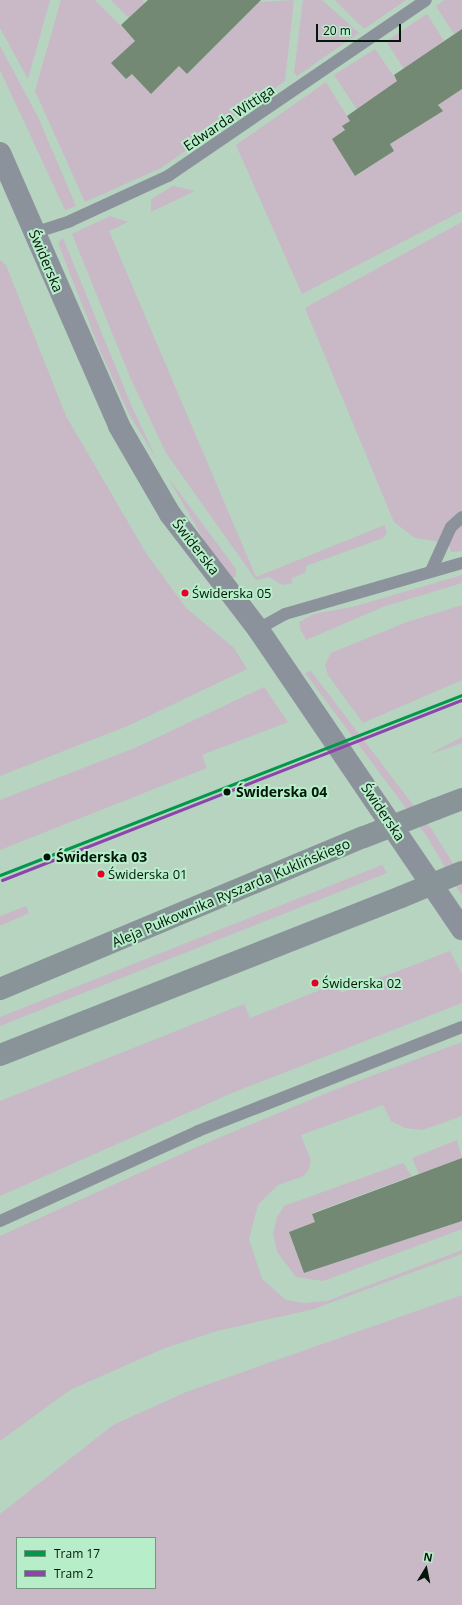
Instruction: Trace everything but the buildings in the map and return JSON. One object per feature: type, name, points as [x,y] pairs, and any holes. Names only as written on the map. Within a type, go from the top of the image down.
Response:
[{"type":"main road","name":"Aleja Pułkownika Ryszarda Kuklińskiego","points":[[0,990],[364,837],[462,799]]},
{"type":"main road","points":[[0,1055],[462,872]]},
{"type":"street","name":"Świderska","points":[[0,153],[123,433],[170,514],[258,629],[462,929]]},
{"type":"lane","name":"Edwarda Wittiga","points":[[34,233],[70,221],[168,176],[426,0]]},
{"type":"lane","points":[[431,571],[451,527],[462,517]]},
{"type":"lane","points":[[258,629],[285,614],[462,563]]},
{"type":"lane","points":[[0,1221],[198,1131],[462,1027]]},
{"type":"shaded area","points":[[0,0],[50,0],[28,79],[0,28]]},
{"type":"shaded area","points":[[61,0],[95,0],[121,26],[135,41],[112,63],[126,79],[132,74],[151,93],[179,66],[187,74],[259,2],[294,0],[285,81],[161,168],[85,202],[35,91]]},
{"type":"shaded area","points":[[111,0],[142,0],[145,3],[129,18]]},
{"type":"shaded area","points":[[303,0],[322,0],[359,33],[297,76],[294,73]]},
{"type":"shaded area","points":[[335,0],[406,0],[364,29]]},
{"type":"shaded area","points":[[445,0],[462,0],[462,29],[454,34],[436,6]]},
{"type":"shaded area","points":[[427,14],[444,41],[437,46],[441,52],[407,74],[386,41]]},
{"type":"shaded area","points":[[0,46],[38,117],[76,206],[65,210],[0,70]]},
{"type":"shaded area","points":[[375,49],[397,81],[390,86],[394,92],[360,114],[334,75]]},
{"type":"shaded area","points":[[326,82],[350,121],[343,126],[356,176],[394,151],[390,144],[442,111],[438,105],[462,89],[462,211],[302,294],[236,145]]},
{"type":"shaded area","points":[[173,186],[195,191],[151,212],[151,199]]},
{"type":"shaded area","points":[[110,216],[128,222],[109,231],[256,577],[385,525],[387,533],[383,538],[306,566],[306,572],[291,579],[293,583],[282,585],[269,577],[256,580],[166,453],[130,377],[72,234]]},
{"type":"shaded area","points":[[462,222],[462,551],[451,552],[448,543],[415,538],[394,522],[305,308]]},
{"type":"shaded area","points":[[63,238],[132,407],[157,460],[129,414],[101,353],[58,243]]},
{"type":"shaded area","points":[[0,260],[6,265],[66,416],[146,553],[186,608],[234,648],[247,669],[130,725],[0,776]]},
{"type":"shaded area","points":[[167,476],[236,569],[236,576],[233,578],[207,545]]},
{"type":"shaded area","points":[[462,575],[462,583],[383,607],[306,640],[300,628],[299,622],[314,614],[356,606]]},
{"type":"shaded area","points":[[462,605],[462,680],[363,723],[328,675],[325,665],[331,653],[407,622]]},
{"type":"shaded area","points":[[311,671],[433,831],[462,878],[462,896],[426,835],[305,673]]},
{"type":"shaded area","points":[[264,687],[288,722],[202,755],[207,768],[0,850],[0,800],[135,748]]},
{"type":"shaded area","points":[[462,737],[462,743],[428,755]]},
{"type":"shaded area","points":[[382,865],[387,873],[0,1026],[0,1017]]},
{"type":"shaded area","points":[[26,906],[29,913],[0,926],[0,916]]},
{"type":"shaded area","points":[[450,951],[462,974],[462,1003],[232,1093],[0,1196],[0,1101],[244,1004],[250,1018],[337,983],[341,993]]},
{"type":"shaded area","points":[[462,1042],[462,1116],[423,1130],[405,1128],[391,1121],[383,1105],[301,1135],[311,1161],[309,1169],[304,1176],[278,1185],[258,1205],[249,1239],[262,1279],[286,1300],[304,1303],[327,1301],[462,1250],[462,1254],[314,1309],[217,1331],[165,1348],[70,1390],[0,1441],[0,1236],[199,1146],[334,1090]]},
{"type":"shaded area","points":[[457,1140],[462,1158],[419,1174],[412,1158]]},
{"type":"shaded area","points":[[403,1163],[412,1176],[312,1213],[315,1222],[289,1232],[304,1273],[462,1221],[462,1229],[323,1281],[296,1277],[277,1252],[273,1234],[277,1217],[284,1206]]},
{"type":"shaded area","points":[[462,1295],[462,1605],[0,1605],[0,1514],[113,1425],[186,1392]]},
{"type":"tram line","name":"17","points":[[0,875],[462,695]]},
{"type":"tram line","name":"2","points":[[2,880],[462,700]]},
{"type":"place","name":"Świderska 05","points":[[185,593]]},
{"type":"place","name":"Świderska 04","points":[[227,792]]},
{"type":"place","name":"Świderska 03","points":[[47,857]]},
{"type":"place","name":"Świderska 01","points":[[101,874]]},
{"type":"place","name":"Świderska 02","points":[[315,983]]}]
